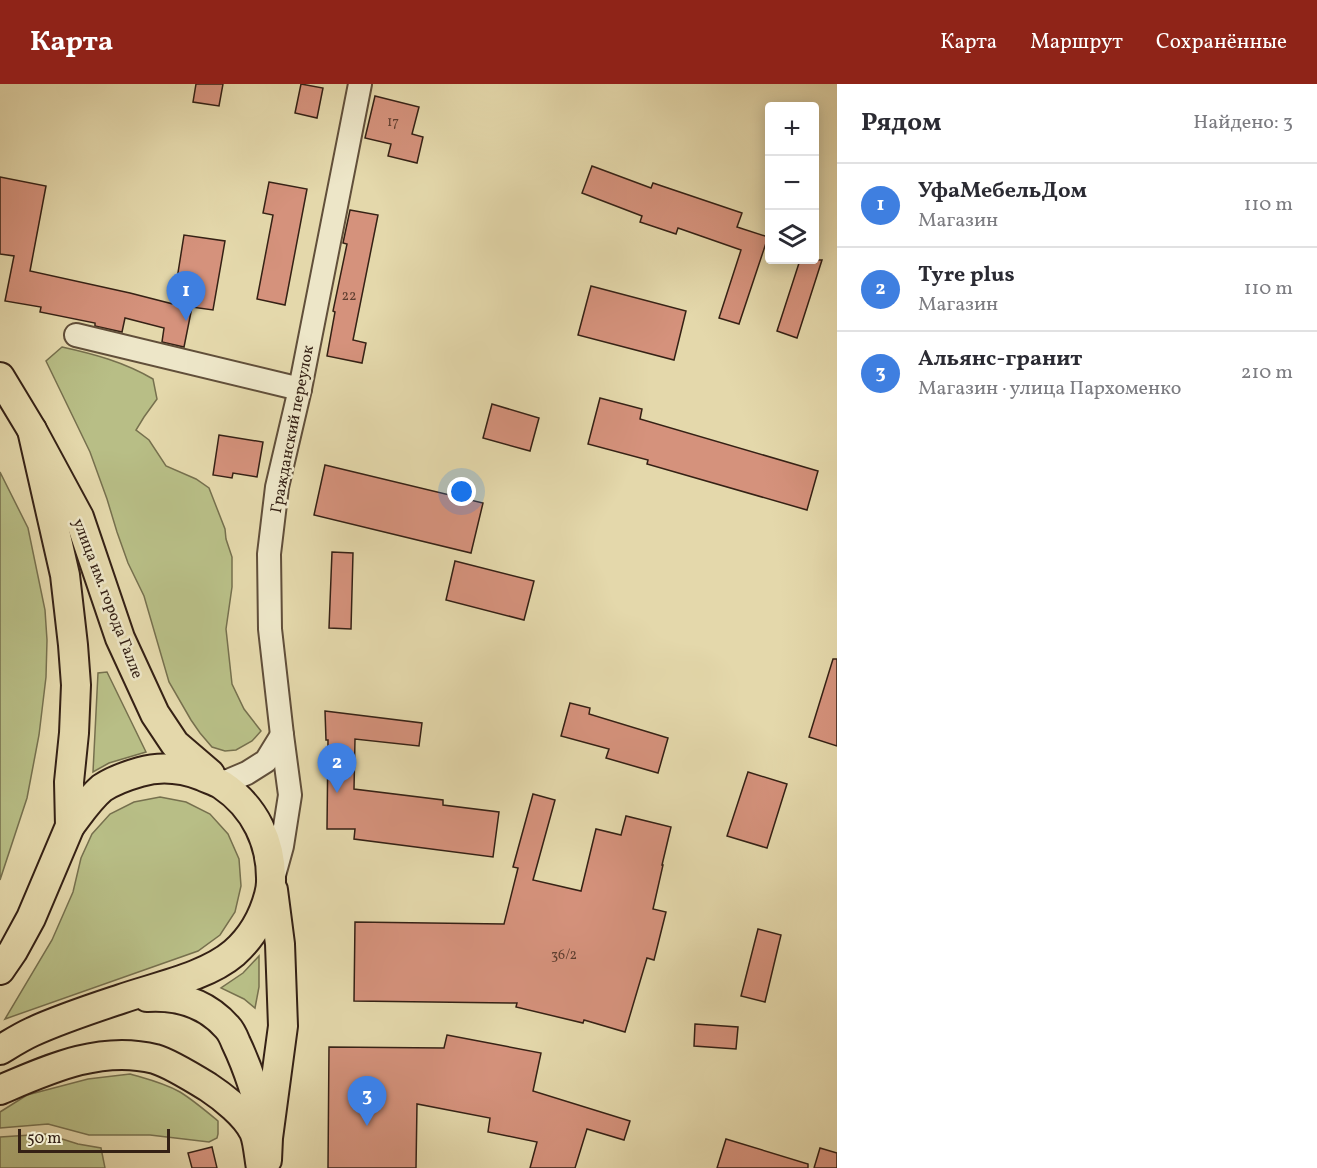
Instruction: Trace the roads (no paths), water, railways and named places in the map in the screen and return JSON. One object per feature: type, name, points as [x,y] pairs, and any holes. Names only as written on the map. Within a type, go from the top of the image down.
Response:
[{"type":"main road","name":"улица им. города Галле","points":[[0,377],[32,430],[79,517],[120,638],[155,714],[175,744],[237,796],[255,816],[261,829],[269,858],[280,944],[283,1026],[268,1138]]},
{"type":"main road","name":"улица им. города Галле","points":[[0,970],[31,918],[70,826],[69,782],[75,704],[73,645],[65,575],[32,430]]},
{"type":"main road","points":[[70,826],[91,798],[119,778],[153,769],[188,770],[221,784]]},
{"type":"main road","points":[[0,1050],[31,1033],[122,998],[177,981],[214,965],[234,953],[259,923],[266,908],[272,884]]},
{"type":"main road","points":[[122,998],[165,996],[193,1002],[229,1028],[251,1077],[268,1138],[267,1168]]},
{"type":"main road","points":[[0,1090],[68,1062],[104,1055],[128,1055],[157,1059],[195,1079],[238,1111],[254,1132],[261,1168]]},
{"type":"street","name":"Гражданский переулок","points":[[272,884],[282,846],[290,795],[270,629],[269,554],[277,487],[300,389],[360,84]]},
{"type":"street","points":[[76,335],[300,389]]},
{"type":"street","points":[[221,784],[248,773],[266,761],[282,735]]},
{"type":"place","name":"УфаМебельДом","points":[[186,321]]},
{"type":"place","name":"Tyre plus","points":[[337,793]]},
{"type":"place","name":"Альянс-гранит","points":[[367,1126]]}]
